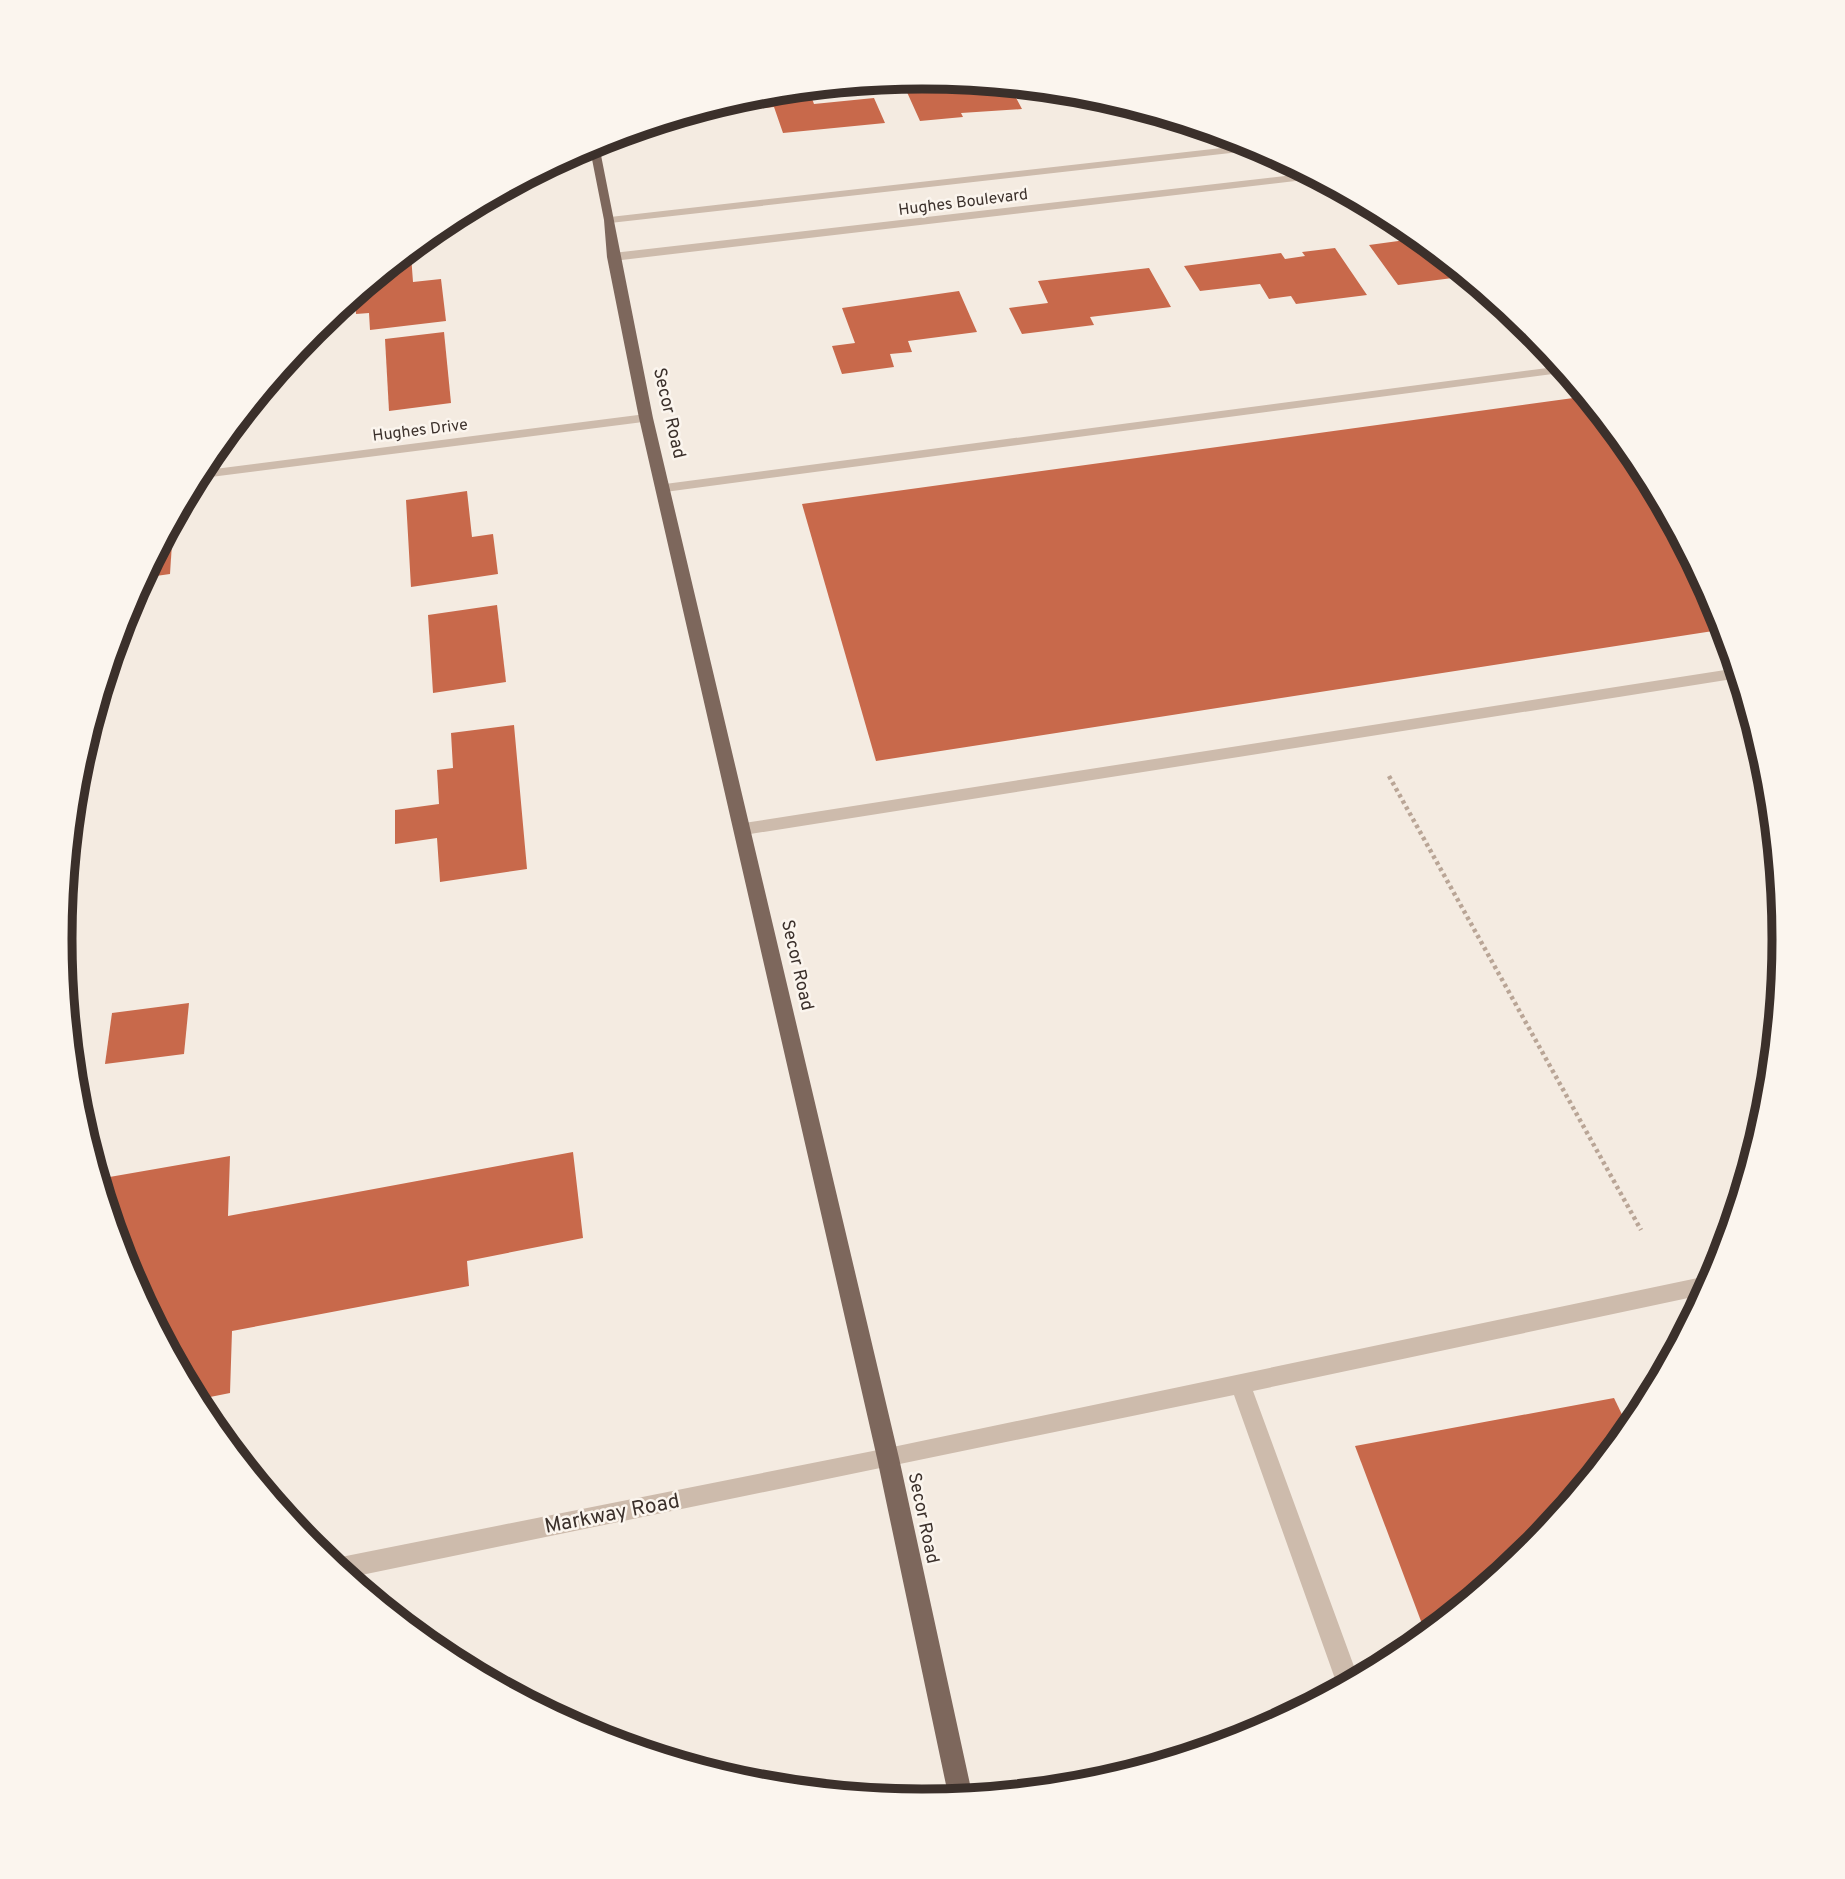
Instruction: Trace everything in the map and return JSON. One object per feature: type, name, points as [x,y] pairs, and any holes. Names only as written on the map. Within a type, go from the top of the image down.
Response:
[{"type":"main road","name":"Secor Road","points":[[597,154],[610,220],[613,257],[646,418],[665,488],[888,1458],[959,1789]]},
{"type":"street","name":"Hughes Boulevard","points":[[610,220],[1237,150]]},
{"type":"street","name":"Hughes Boulevard","points":[[613,257],[1302,178]]},
{"type":"street","points":[[665,488],[1554,371]]},
{"type":"street","name":"Hughes Drive","points":[[211,473],[646,418]]},
{"type":"street","points":[[744,829],[1731,674]]},
{"type":"street","name":"Markway Road","points":[[348,1566],[888,1458],[1699,1287]]},
{"type":"street","points":[[1240,1383],[1346,1677]]},
{"type":"path","points":[[1389,776],[1641,1230]]},
{"type":"building","points":[[906,90],[1014,94],[1022,109],[961,113],[963,117],[920,121]]},
{"type":"building","points":[[811,96],[814,104],[874,98],[885,123],[783,133],[774,107],[753,109],[752,106],[757,105]]},
{"type":"building","points":[[1406,240],[1455,278],[1398,285],[1369,245]]},
{"type":"building","points":[[1335,248],[1367,295],[1296,304],[1291,296],[1269,299],[1260,284],[1200,291],[1184,266],[1281,253],[1285,259],[1305,256],[1302,252]]},
{"type":"building","points":[[411,260],[413,282],[441,279],[446,321],[370,330],[369,313],[356,314],[356,306]]},
{"type":"building","points":[[1149,268],[1171,307],[1090,317],[1094,325],[1022,334],[1009,308],[1048,303],[1038,281]]},
{"type":"building","points":[[959,291],[977,332],[908,341],[912,352],[890,354],[894,367],[842,374],[832,346],[855,343],[842,308]]},
{"type":"building","points":[[444,332],[451,403],[389,411],[385,339]]},
{"type":"building","points":[[1577,398],[1630,467],[1659,514],[1686,563],[1714,631],[876,761],[802,504]]},
{"type":"building","points":[[467,491],[472,537],[493,534],[498,574],[411,587],[406,500]]},
{"type":"building","points":[[172,543],[170,574],[153,576],[159,563]]},
{"type":"building","points":[[497,605],[506,682],[433,693],[428,615]]},
{"type":"building","points":[[514,725],[527,869],[440,882],[437,838],[395,844],[395,810],[439,804],[437,770],[453,768],[451,733]]},
{"type":"building","points":[[189,1003],[184,1054],[105,1064],[112,1013]]},
{"type":"building","points":[[573,1152],[583,1238],[467,1261],[469,1286],[232,1331],[230,1393],[206,1398],[159,1316],[117,1213],[106,1178],[230,1156],[228,1216]]},
{"type":"building","points":[[1614,1398],[1624,1420],[1562,1500],[1524,1541],[1483,1579],[1423,1626],[1355,1446]]}]
